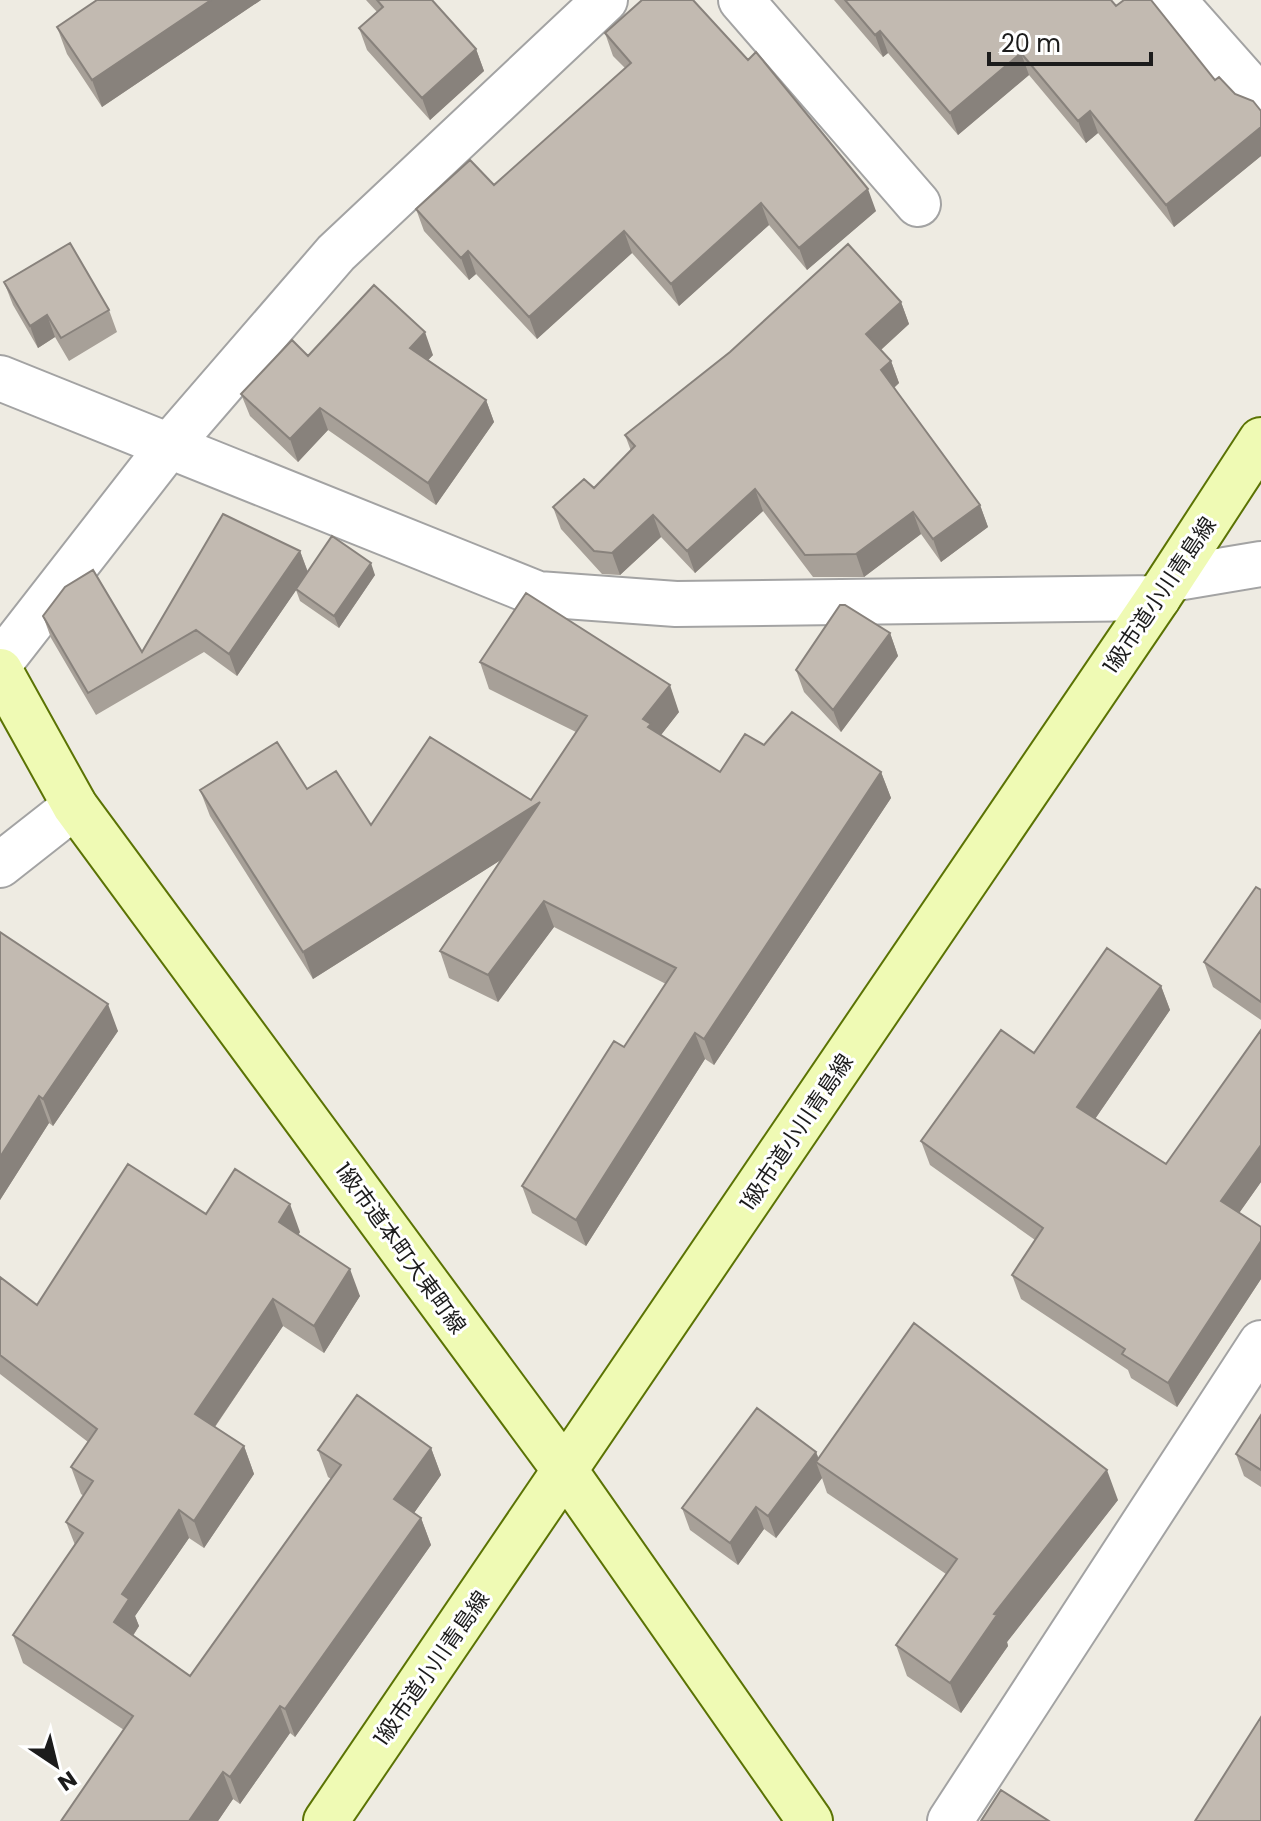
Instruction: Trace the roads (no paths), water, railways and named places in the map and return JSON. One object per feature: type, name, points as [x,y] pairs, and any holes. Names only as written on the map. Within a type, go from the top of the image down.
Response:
[{"type":"street","points":[[0,663],[169,446],[336,253],[605,0]]},
{"type":"street","points":[[741,0],[918,204]]},
{"type":"street","points":[[1173,0],[1261,99]]},
{"type":"street","points":[[0,378],[538,594],[676,604],[1165,588],[1261,564]]},
{"type":"street","name":"1級市道小川青島線","points":[[326,1821],[1165,588],[1261,440]]},
{"type":"street","name":"1級市道本町大東町線","points":[[0,671],[75,806],[566,1472],[810,1821]]},
{"type":"street","points":[[0,865],[75,806]]},
{"type":"street","points":[[950,1821],[1261,1343]]}]
